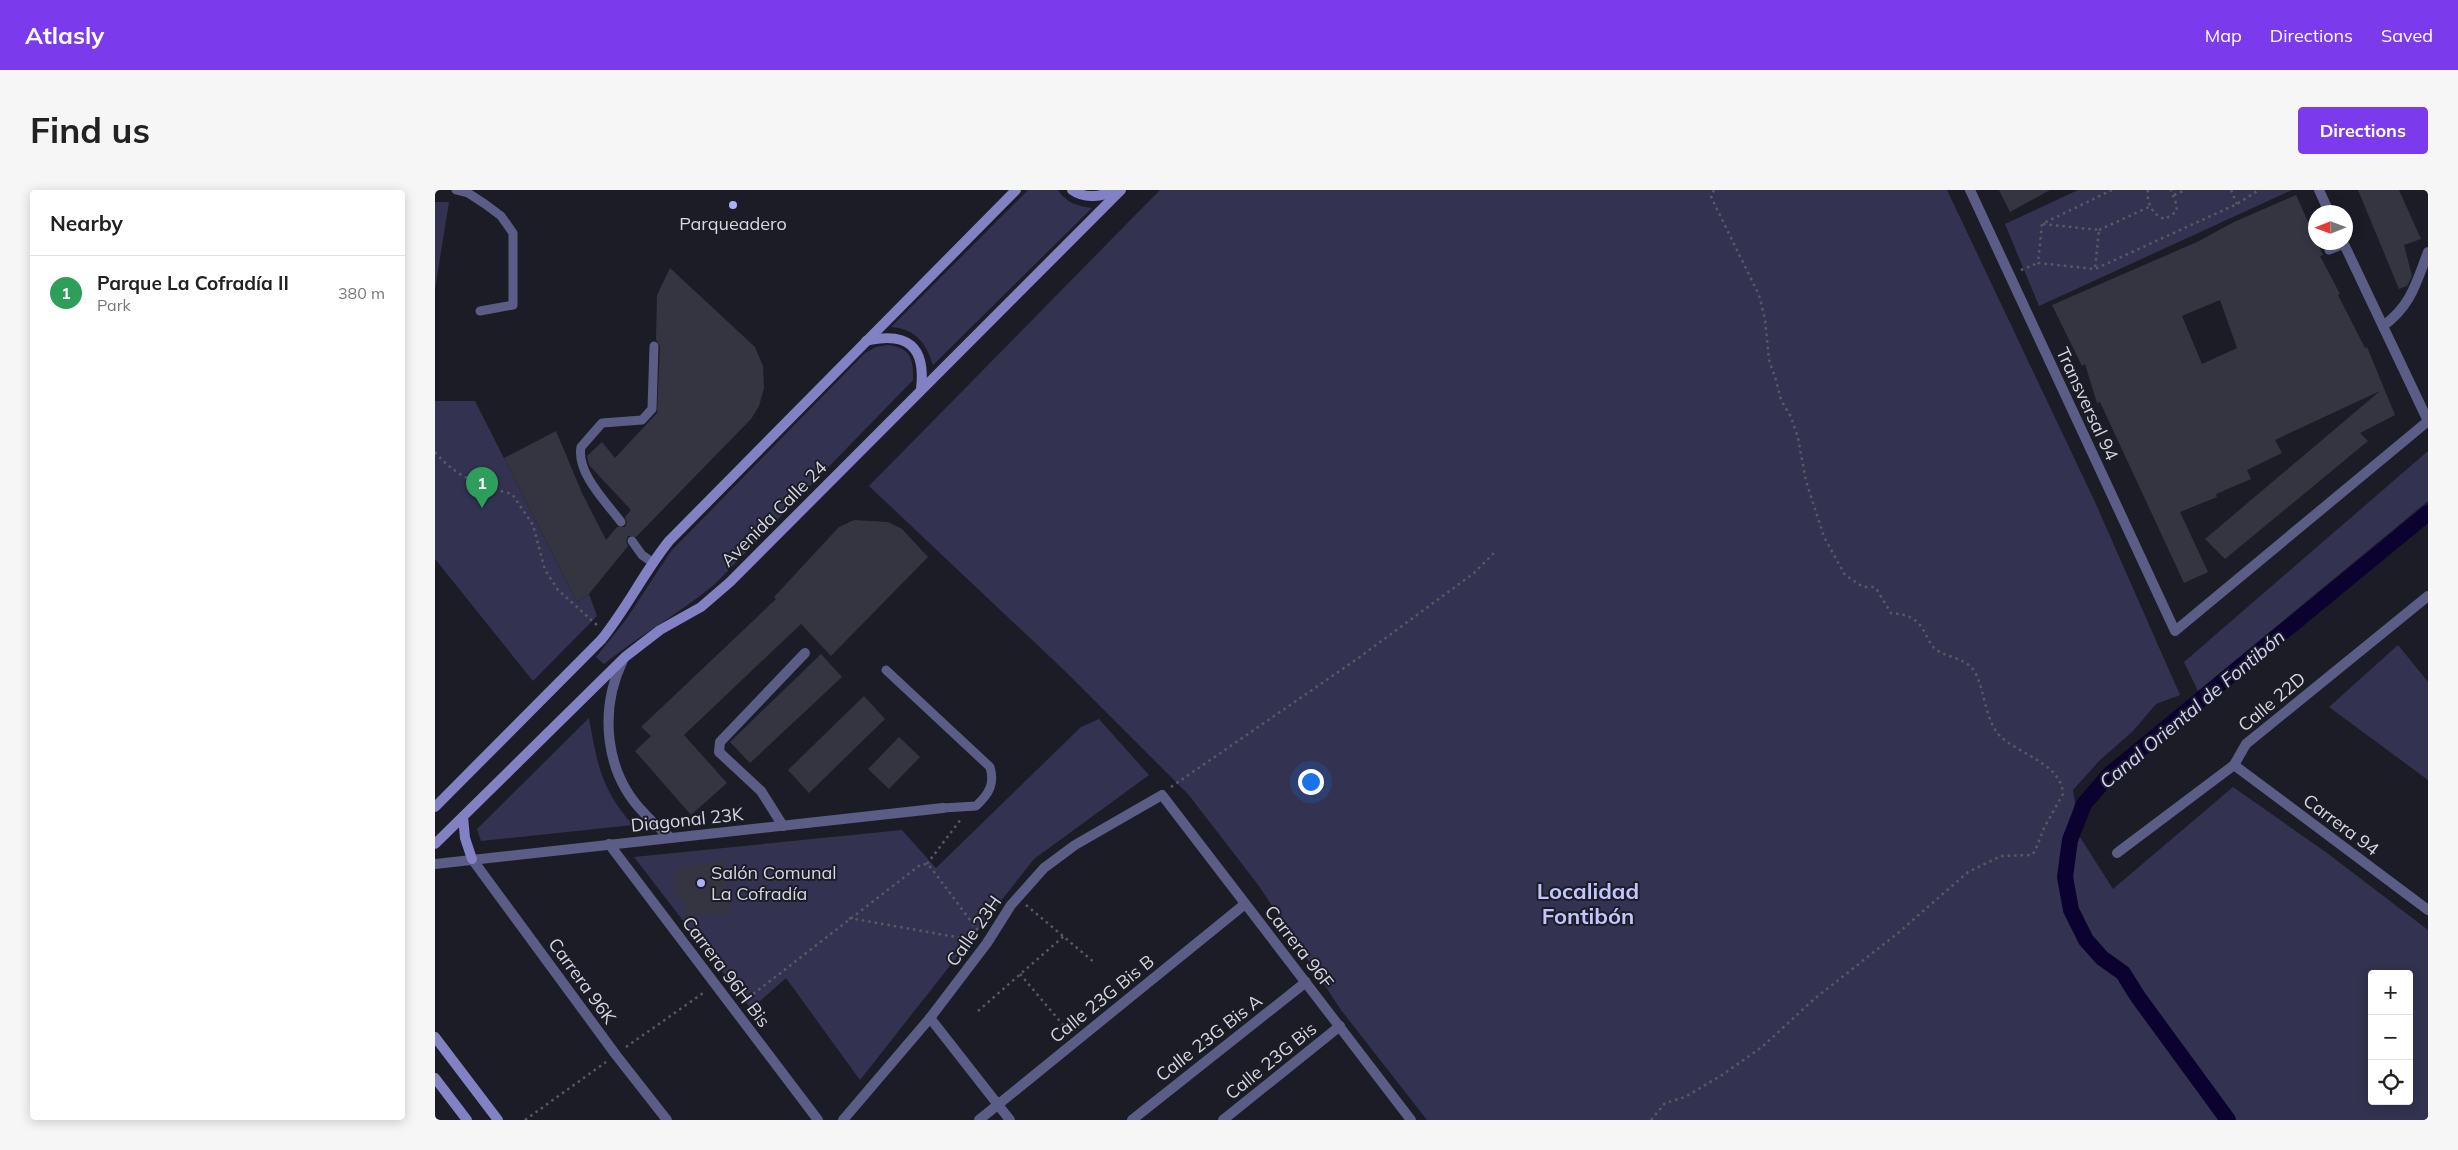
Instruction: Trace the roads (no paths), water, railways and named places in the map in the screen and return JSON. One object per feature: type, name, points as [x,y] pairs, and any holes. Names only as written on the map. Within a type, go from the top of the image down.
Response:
[{"type":"main road","points":[[435,807],[601,640],[625,610],[653,562],[669,541],[1016,190]]},
{"type":"main road","points":[[1072,190],[1087,196],[1107,194],[1117,190]]},
{"type":"main road","name":"Avenida Calle 24","points":[[435,844],[625,657],[642,643],[701,607],[730,582],[1121,190]]},
{"type":"main road","points":[[866,341],[887,338],[910,344],[918,353],[922,363],[921,389]]},
{"type":"main road","points":[[463,817],[465,838],[473,859]]},
{"type":"main road","points":[[435,1037],[498,1120]]},
{"type":"main road","points":[[435,1078],[467,1120]]},
{"type":"street","name":"Transversal 94","points":[[1970,190],[2175,631],[2428,421]]},
{"type":"street","points":[[2319,190],[2326,205]]},
{"type":"street","points":[[2347,250],[2428,421]]},
{"type":"street","points":[[2383,326],[2395,317],[2409,302],[2428,252]]},
{"type":"street","name":"Calle 22D","points":[[2117,853],[2234,765],[2246,744],[2428,596]]},
{"type":"street","points":[[783,826],[761,791],[719,752],[718,746],[805,654]]},
{"type":"street","points":[[625,657],[614,679],[609,697],[607,723],[609,745],[628,793],[643,814],[671,838]]},
{"type":"street","name":"Carrera 94","points":[[2234,765],[2428,910]]},
{"type":"street","name":"Calle 23H","points":[[843,1120],[930,1018],[987,943],[1018,898],[1043,868],[1075,845],[1162,795]]},
{"type":"street","name":"Carrera 96F","points":[[1162,795],[1411,1120]]},
{"type":"street","name":"Diagonal 23K","points":[[435,864],[943,808]]},
{"type":"street","name":"Carrera 96H Bis","points":[[609,844],[818,1120]]},
{"type":"street","name":"Carrera 96K","points":[[473,859],[616,1055],[667,1120]]},
{"type":"street","name":"Calle 23G Bis B","points":[[979,1120],[1245,904]]},
{"type":"street","name":"Calle 23G Bis A","points":[[1132,1120],[1305,982]]},
{"type":"street","points":[[930,1018],[1010,1120]]},
{"type":"street","name":"Calle 23G Bis","points":[[1223,1120],[1339,1026]]},
{"type":"lane","points":[[456,190],[468,194],[501,216],[513,233],[513,305],[479,311]]},
{"type":"lane","points":[[621,522],[588,476],[581,460],[581,447],[602,423],[642,420],[652,409],[654,346]]},
{"type":"lane","points":[[632,541],[642,555],[653,562]]},
{"type":"lane","points":[[886,670],[990,766],[993,776],[991,786],[985,798],[976,806],[969,808],[943,808]]},
{"type":"waterway","name":"Canal Oriental de Fontibón","points":[[2228,1120],[2138,997],[2123,973],[2102,958],[2086,940],[2071,910],[2065,877],[2070,840],[2084,804],[2110,774],[2428,513]]},
{"type":"place","name":"Parqueadero","points":[[733,205]]},
{"type":"place","name":"Parque La Cofradía II","points":[[482,508]]},
{"type":"place","name":"Salón Comunal La Cofradía","points":[[701,883]]},
{"type":"district","name":"Localidad Fontibón","points":[[1588,904]]}]
